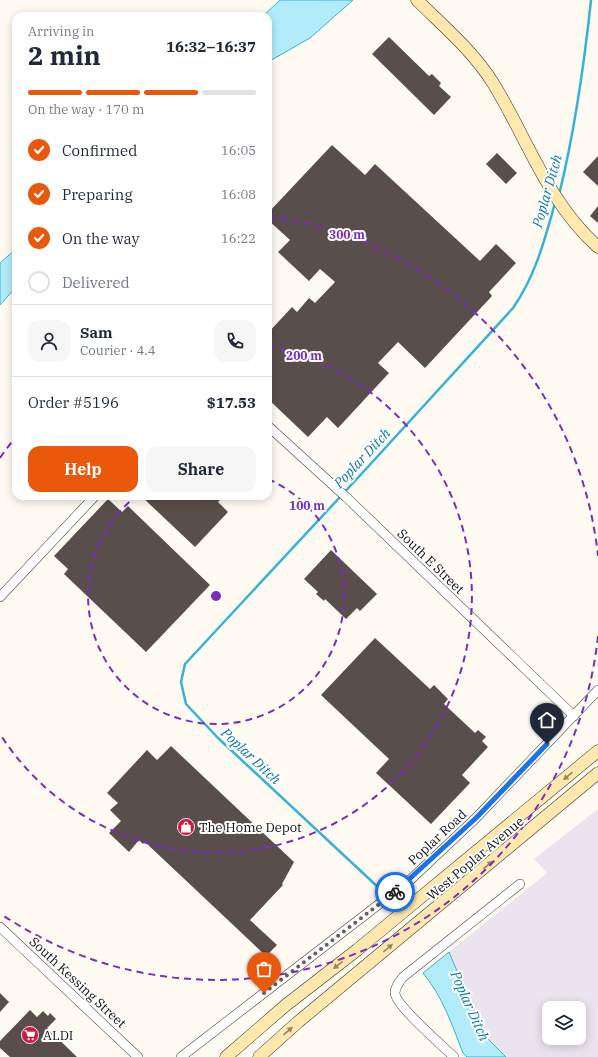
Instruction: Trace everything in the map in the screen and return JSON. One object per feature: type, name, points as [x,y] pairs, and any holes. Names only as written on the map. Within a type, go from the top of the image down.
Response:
[{"type":"main road","points":[[417,0],[464,47],[489,78],[544,178],[577,226],[598,247]]},
{"type":"main road","name":"West Poplar Avenue","points":[[226,1057],[286,1006],[357,950],[598,751]]},
{"type":"main road","name":"West Poplar Avenue","points":[[259,1057],[298,1022],[598,773]]},
{"type":"street","name":"South E Street","points":[[272,430],[352,503],[574,716]]},
{"type":"street","points":[[0,597],[91,500]]},
{"type":"street","name":"Poplar Road","points":[[181,1057],[409,881],[476,818],[598,690]]},
{"type":"street","points":[[454,1057],[397,1000],[395,994],[397,985],[403,977],[520,884]]},
{"type":"street","name":"South Kessing Street","points":[[0,927],[138,1057]]},
{"type":"shaded area","points":[[598,809],[598,1057],[506,1057],[484,1035],[449,952],[547,873],[534,859]]},
{"type":"water","points":[[280,0],[353,0],[310,38],[272,60],[272,12],[267,12]]},
{"type":"water","points":[[12,252],[12,292],[0,305],[0,263]]},
{"type":"water","points":[[449,952],[484,1035],[506,1057],[467,1057],[463,1053],[442,1001],[423,973]]},
{"type":"building","points":[[389,37],[429,76],[432,74],[441,83],[439,86],[451,97],[434,115],[372,54]]},
{"type":"building","points":[[332,145],[365,175],[375,164],[480,261],[496,244],[516,263],[489,292],[492,296],[425,368],[398,342],[378,363],[389,373],[338,428],[327,417],[308,437],[272,403],[272,329],[292,307],[297,312],[309,298],[315,303],[335,282],[320,269],[309,281],[278,252],[290,240],[272,224],[272,209]]},
{"type":"building","points":[[497,153],[517,173],[506,184],[486,164]]},
{"type":"building","points":[[598,156],[598,186],[583,172]]},
{"type":"building","points":[[598,206],[598,223],[590,216]]},
{"type":"building","points":[[107,500],[109,500],[122,512],[128,506],[210,585],[146,652],[64,574],[68,569],[54,556]]},
{"type":"building","points":[[145,500],[220,500],[218,502],[228,512],[195,547]]},
{"type":"building","points":[[331,550],[377,594],[360,611],[357,608],[346,619],[325,599],[324,601],[316,594],[318,592],[304,579]]},
{"type":"building","points":[[375,638],[430,689],[434,685],[448,699],[444,704],[475,733],[478,730],[486,737],[482,741],[488,747],[462,775],[470,783],[431,824],[376,773],[389,759],[321,695]]},
{"type":"building","name":"The Home Depot","points":[[171,746],[294,862],[282,884],[283,885],[250,920],[277,945],[266,956],[145,842],[143,844],[139,840],[129,852],[109,833],[121,821],[110,810],[118,803],[107,793],[147,750],[157,760]]},
{"type":"building","points":[[0,993],[9,1002],[0,1012]]},
{"type":"building","name":"ALDI","points":[[30,1010],[37,1017],[43,1011],[48,1016],[50,1013],[56,1019],[47,1028],[77,1057],[10,1057],[0,1048],[0,1041]]},
{"type":"waterway","name":"Poplar Ditch","points":[[559,195],[570,146],[578,98],[591,0]]},
{"type":"waterway","name":"Poplar Ditch","points":[[380,889],[218,738],[186,704],[181,682],[185,664],[513,308],[521,296],[533,271],[543,244],[555,203]]},
{"type":"way so far","points":[[264,993],[395,892]]},
{"type":"place","name":"The Home Depot","points":[[186,827]]},
{"type":"place","name":"ALDI","points":[[30,1035]]},
{"type":"route","points":[[395,892],[409,881],[476,818],[547,744]]}]
